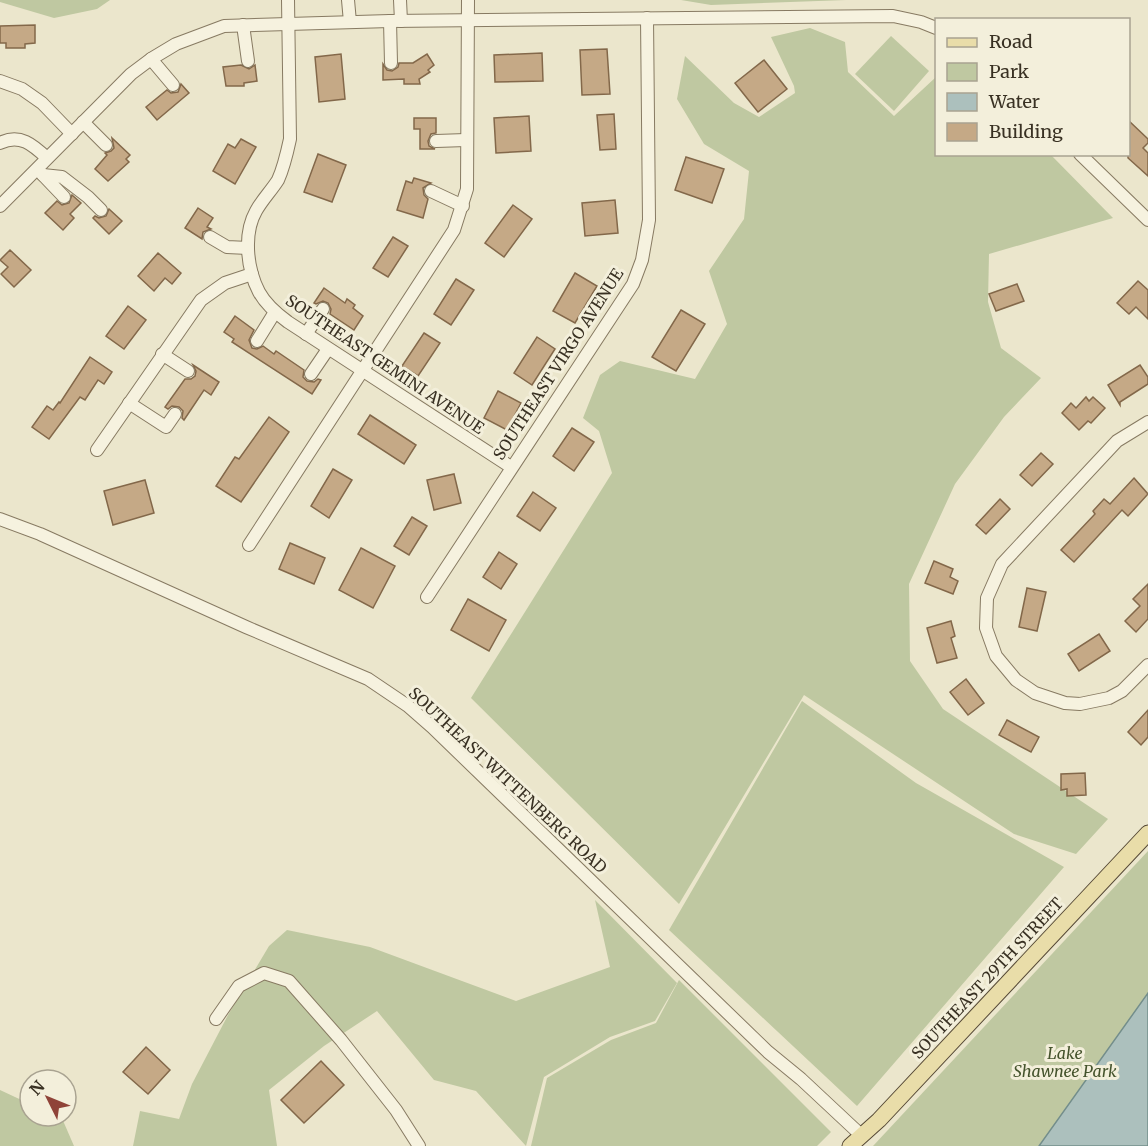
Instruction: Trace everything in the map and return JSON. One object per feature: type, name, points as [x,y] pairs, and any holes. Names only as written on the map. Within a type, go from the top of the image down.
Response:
[{"type":"main road","name":"SOUTHEAST 29TH STREET","points":[[856,1141],[879,1120],[1148,833]]},
{"type":"street","name":"SOUTHEAST GEMINI AVENUE","points":[[288,0],[290,139],[278,180],[255,212],[248,248],[252,274],[260,294],[275,312],[306,334],[511,467]]},
{"type":"street","points":[[348,0],[350,22]]},
{"type":"street","points":[[391,63],[395,21],[400,0]]},
{"type":"street","points":[[249,545],[442,252],[454,230],[463,206],[468,178],[466,140],[468,0]]},
{"type":"street","points":[[0,206],[40,172],[47,158],[131,74],[151,59],[200,34],[224,26],[395,21],[893,16],[935,28]]},
{"type":"street","name":"SOUTHEAST VIRGO AVENUE","points":[[427,597],[633,284],[642,260],[649,220],[646,18]]},
{"type":"street","points":[[243,25],[248,61]]},
{"type":"street","points":[[151,59],[173,85]]},
{"type":"street","points":[[0,81],[22,89],[42,103],[72,134]]},
{"type":"street","points":[[83,122],[106,145]]},
{"type":"street","points":[[0,143],[16,138],[27,141],[47,158]]},
{"type":"street","points":[[436,141],[466,140]]},
{"type":"street","points":[[1082,156],[1148,220]]},
{"type":"street","points":[[40,172],[64,197]]},
{"type":"street","points":[[40,172],[62,177],[101,210]]},
{"type":"street","points":[[431,191],[463,206]]},
{"type":"street","points":[[210,237],[227,248],[248,248]]},
{"type":"street","points":[[97,450],[201,300],[225,283],[252,274]]},
{"type":"street","points":[[306,334],[323,309]]},
{"type":"street","points":[[256,342],[275,312]]},
{"type":"street","points":[[311,374],[328,349]]},
{"type":"street","points":[[162,354],[188,371]]},
{"type":"street","points":[[129,403],[166,428],[175,414]]},
{"type":"street","points":[[1148,422],[1117,441],[1002,564],[987,598],[986,628],[996,656],[1016,680],[1050,699],[1065,703],[1095,702],[1122,691],[1148,665]]},
{"type":"street","name":"SOUTHEAST WITTENBERG ROAD","points":[[0,519],[40,534],[246,627],[336,664],[388,692],[432,727],[768,1052],[801,1079],[856,1141]]},
{"type":"street","points":[[216,1019],[239,986],[264,973],[289,981],[341,1040],[396,1110],[419,1146]]},
{"type":"green space","points":[[0,0],[110,0],[97,9],[54,18],[0,2]]},
{"type":"green space","points":[[681,0],[846,0],[711,5]]},
{"type":"green space","points":[[810,28],[845,42],[848,72],[894,116],[935,78],[935,156],[1052,156],[1113,218],[989,254],[988,302],[1001,348],[1041,378],[1004,417],[955,484],[909,584],[910,661],[943,709],[1108,819],[1076,854],[1014,834],[804,695],[679,904],[471,698],[612,473],[599,431],[583,418],[600,375],[620,361],[695,379],[727,324],[709,271],[744,219],[749,171],[704,144],[677,99],[685,56],[734,103],[759,117],[795,93],[794,86],[771,37]]},
{"type":"green space","points":[[891,36],[929,71],[894,111],[855,74]]},
{"type":"green space","points":[[802,701],[916,783],[1064,867],[857,1106],[669,930]]},
{"type":"green space","name":"Lake Shawnee Park","points":[[1148,851],[1148,1146],[873,1146]]},
{"type":"green space","points":[[595,900],[677,983],[655,1021],[610,1037],[544,1077],[526,1146],[476,1091],[434,1080],[377,1011],[324,1046],[269,1090],[277,1146],[133,1146],[140,1111],[179,1119],[192,1084],[228,1015],[269,946],[287,930],[370,947],[516,1001],[610,967]]},
{"type":"green space","points":[[679,980],[831,1132],[817,1146],[531,1146],[547,1078],[611,1040],[656,1023]]},
{"type":"green space","points":[[0,1090],[18,1098],[18,1128],[66,1128],[74,1146],[0,1146]]},
{"type":"water","points":[[1148,993],[1148,1146],[1039,1146]]},
{"type":"building","points":[[35,25],[35,43],[25,44],[25,48],[6,48],[6,43],[0,43],[0,26]]},
{"type":"building","points":[[607,49],[610,94],[582,95],[580,50]]},
{"type":"building","points":[[542,53],[543,81],[495,82],[494,55]]},
{"type":"building","points":[[341,54],[345,99],[319,102],[315,57]]},
{"type":"building","points":[[427,54],[434,65],[428,70],[430,72],[419,79],[420,84],[404,84],[404,79],[383,80],[383,64],[387,70],[392,71],[398,67],[399,63],[413,63]]},
{"type":"building","points":[[764,60],[787,89],[758,112],[735,83]]},
{"type":"building","points":[[241,65],[249,69],[255,65],[257,81],[244,83],[244,86],[226,86],[223,67]]},
{"type":"building","points":[[181,84],[189,93],[157,120],[146,107],[167,90],[171,93],[178,92]]},
{"type":"building","points":[[614,114],[616,149],[600,150],[597,115]]},
{"type":"building","points":[[529,116],[531,151],[496,153],[494,118]]},
{"type":"building","points":[[414,118],[436,118],[436,133],[431,134],[428,141],[429,146],[435,149],[420,149],[420,129],[414,129]]},
{"type":"building","points":[[1130,122],[1148,139],[1148,143],[1143,148],[1148,153],[1148,176],[1128,158],[1130,156]]},
{"type":"building","points":[[112,138],[130,155],[126,159],[129,162],[108,181],[95,169],[107,155],[105,153],[114,148]]},
{"type":"building","points":[[241,139],[256,147],[235,184],[213,171],[228,144],[235,148]]},
{"type":"building","points":[[318,154],[346,165],[332,202],[304,192]]},
{"type":"building","points":[[686,157],[724,169],[712,203],[675,190]]},
{"type":"building","points":[[414,178],[431,183],[423,188],[424,195],[428,199],[423,218],[397,210],[406,181],[412,183]]},
{"type":"building","points":[[72,195],[81,203],[70,214],[74,218],[63,230],[45,213],[57,201],[62,205],[69,203]]},
{"type":"building","points":[[615,200],[618,233],[585,236],[582,203]]},
{"type":"building","points":[[513,205],[532,219],[504,257],[485,243]]},
{"type":"building","points":[[198,208],[213,218],[207,227],[211,229],[203,232],[202,239],[185,228]]},
{"type":"building","points":[[109,209],[122,221],[109,234],[93,218],[106,216]]},
{"type":"building","points":[[393,237],[408,246],[388,277],[373,268]]},
{"type":"building","points":[[10,250],[31,270],[14,287],[1,274],[8,267],[0,260]]},
{"type":"building","points":[[158,253],[181,273],[172,284],[165,278],[154,291],[138,276]]},
{"type":"building","points":[[575,273],[597,286],[575,323],[553,311]]},
{"type":"building","points":[[456,279],[474,290],[451,325],[434,314]]},
{"type":"building","points":[[1138,281],[1148,290],[1148,319],[1136,307],[1129,314],[1117,303]]},
{"type":"building","points":[[1017,284],[1024,301],[996,311],[989,294]]},
{"type":"building","points":[[324,288],[345,303],[347,299],[363,316],[354,330],[330,314],[331,309],[328,303],[323,301],[314,303]]},
{"type":"building","points":[[128,306],[146,320],[124,349],[106,336]]},
{"type":"building","points":[[681,310],[705,324],[676,371],[652,357]]},
{"type":"building","points":[[235,316],[254,330],[249,340],[252,348],[257,349],[263,346],[274,354],[276,351],[304,370],[303,377],[307,381],[321,380],[312,394],[232,342],[234,339],[224,332]]},
{"type":"building","points":[[424,333],[440,343],[418,376],[402,366]]},
{"type":"building","points":[[537,337],[555,349],[532,385],[514,373]]},
{"type":"building","points":[[90,357],[112,372],[104,384],[98,380],[85,400],[80,397],[49,439],[32,427],[47,406],[53,410],[60,403]]},
{"type":"building","points":[[193,365],[219,382],[211,395],[204,390],[184,420],[183,411],[179,407],[172,406],[168,409],[165,407],[185,379],[195,376],[196,371]]},
{"type":"building","points":[[1140,365],[1148,377],[1148,384],[1120,402],[1120,405],[1108,385]]},
{"type":"building","points":[[498,391],[521,403],[507,430],[484,418]]},
{"type":"building","points":[[1086,397],[1089,401],[1093,397],[1105,408],[1091,423],[1088,421],[1079,430],[1062,413],[1071,403],[1076,408]]},
{"type":"building","points":[[370,415],[416,445],[404,464],[358,434]]},
{"type":"building","points":[[269,417],[289,432],[241,502],[216,486],[235,457],[239,459]]},
{"type":"building","points":[[572,428],[594,442],[574,471],[553,456]]},
{"type":"building","points":[[1041,453],[1053,464],[1032,486],[1020,475]]},
{"type":"building","points":[[333,469],[352,480],[329,518],[311,506]]},
{"type":"building","points":[[454,474],[461,503],[434,510],[427,480]]},
{"type":"building","points":[[1134,478],[1148,494],[1128,516],[1122,510],[1074,562],[1061,550],[1095,514],[1093,511],[1104,499],[1110,504]]},
{"type":"building","points":[[145,480],[154,513],[113,525],[104,491]]},
{"type":"building","points":[[533,492],[556,508],[540,531],[517,516]]},
{"type":"building","points":[[1000,499],[1010,509],[986,534],[976,525]]},
{"type":"building","points":[[412,517],[427,526],[409,555],[394,546]]},
{"type":"building","points":[[290,543],[325,558],[314,584],[279,569]]},
{"type":"building","points":[[361,548],[395,566],[373,608],[339,590]]},
{"type":"building","points":[[499,552],[517,564],[501,589],[483,577]]},
{"type":"building","points":[[934,561],[953,569],[950,577],[958,581],[953,594],[925,583]]},
{"type":"building","points":[[1148,584],[1148,619],[1136,632],[1125,621],[1140,606],[1133,599]]},
{"type":"building","points":[[1027,588],[1046,592],[1037,631],[1019,627]]},
{"type":"building","points":[[468,599],[506,620],[489,651],[451,630]]},
{"type":"building","points":[[951,621],[955,636],[951,638],[957,658],[937,663],[927,628]]},
{"type":"building","points":[[1099,634],[1110,651],[1079,671],[1068,654]]},
{"type":"building","points":[[966,679],[984,703],[968,715],[950,692]]},
{"type":"building","points":[[1148,710],[1148,737],[1141,745],[1128,732]]},
{"type":"building","points":[[1007,720],[1039,737],[1031,752],[999,735]]},
{"type":"building","points":[[1085,773],[1086,795],[1067,796],[1067,789],[1061,790],[1061,774]]},
{"type":"building","points":[[146,1047],[170,1070],[148,1094],[123,1072]]},
{"type":"building","points":[[321,1061],[344,1085],[304,1123],[281,1100]]}]
